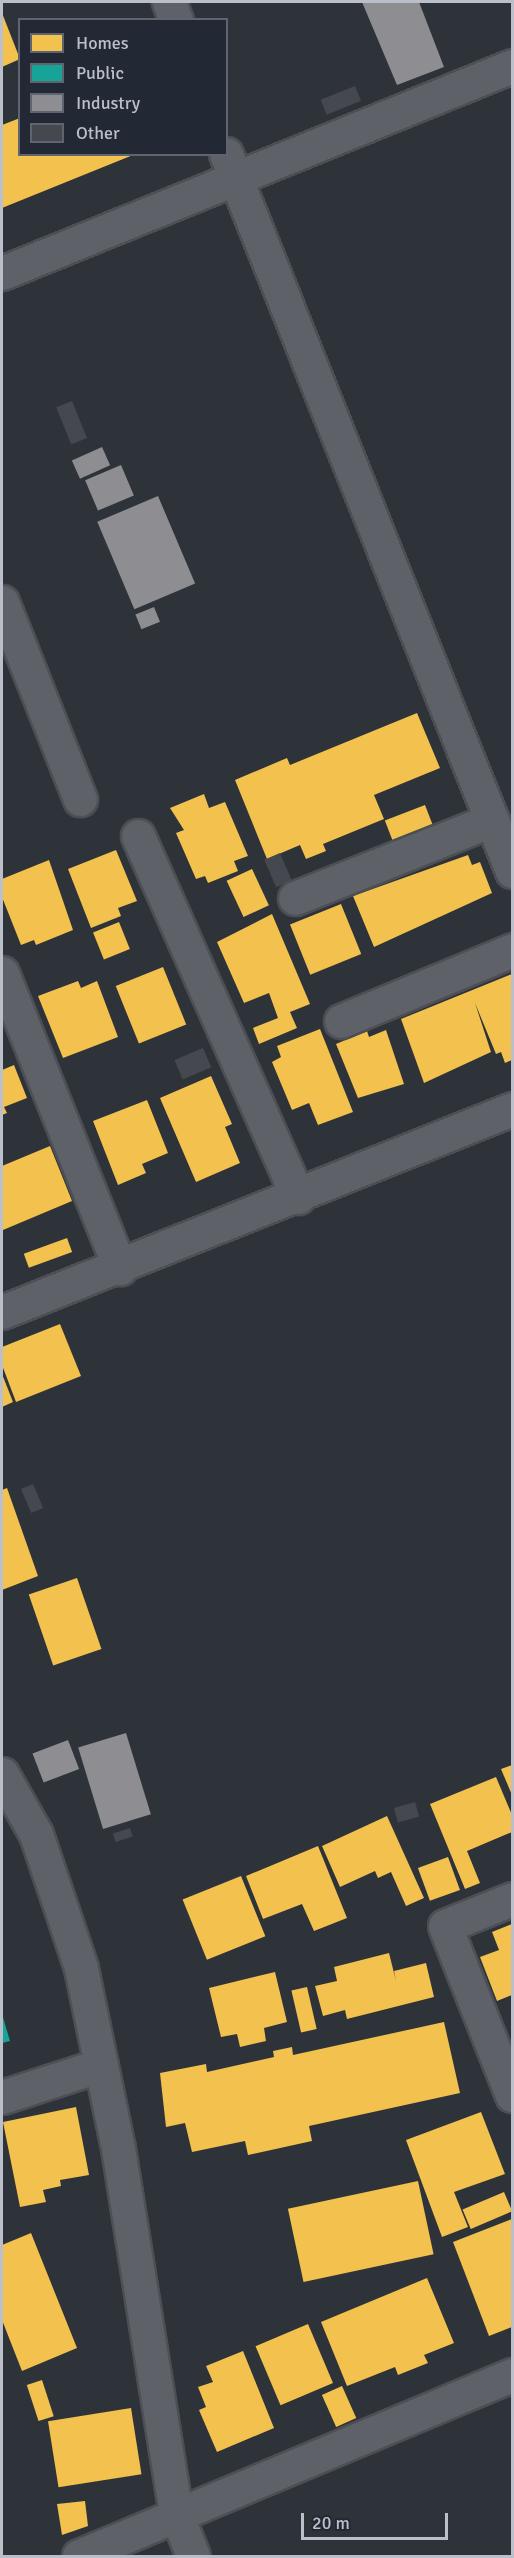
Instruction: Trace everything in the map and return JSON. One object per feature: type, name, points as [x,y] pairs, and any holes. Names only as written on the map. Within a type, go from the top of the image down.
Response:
[{"type":"street","points":[[169,2],[175,18]]},
{"type":"street","points":[[2,273],[230,165],[513,66]]},
{"type":"street","points":[[230,165],[513,871]]},
{"type":"street","points":[[2,602],[80,799]]},
{"type":"street","points":[[295,898],[492,820]]},
{"type":"street","points":[[138,836],[298,1197]]},
{"type":"street","points":[[341,1021],[513,950]]},
{"type":"street","points":[[2,973],[11,1022],[120,1268]]},
{"type":"street","points":[[2,1312],[120,1268],[513,1109]]},
{"type":"street","points":[[2,1774],[40,1845],[81,1968],[101,2066],[176,2513],[193,2556]]},
{"type":"street","points":[[513,1899],[446,1926],[513,2095]]},
{"type":"street","points":[[2,2097],[101,2066]]},
{"type":"street","points":[[79,2556],[176,2513],[513,2375]]},
{"type":"building: Homes","points":[[2,13],[18,54],[18,60],[2,67]]},
{"type":"building: Homes","points":[[18,119],[18,156],[131,156],[2,208],[2,125]]},
{"type":"building: Homes","points":[[417,713],[440,768],[374,795],[384,819],[323,844],[326,851],[306,859],[300,845],[267,859],[235,780],[287,758],[290,765]]},
{"type":"building: Homes","points":[[204,794],[209,808],[225,802],[248,856],[234,861],[238,871],[208,883],[205,876],[196,879],[176,833],[184,830],[170,808]]},
{"type":"building: Homes","points":[[425,805],[434,828],[394,844],[385,820]]},
{"type":"building: Homes","points":[[116,850],[137,901],[118,908],[121,916],[91,928],[68,869]]},
{"type":"building: Homes","points":[[468,855],[472,865],[480,862],[492,893],[374,947],[353,896]]},
{"type":"building: Homes","points":[[49,860],[73,930],[36,945],[34,940],[21,945],[2,897],[2,879]]},
{"type":"building: Homes","points":[[252,869],[269,905],[244,917],[227,881]]},
{"type":"building: Homes","points":[[341,904],[361,954],[310,975],[290,925]]},
{"type":"building: Homes","points":[[272,914],[310,1004],[290,1012],[297,1028],[259,1044],[253,1028],[278,1018],[269,993],[244,1003],[217,942]]},
{"type":"building: Homes","points":[[119,922],[130,949],[104,959],[93,932]]},
{"type":"building: Homes","points":[[163,967],[186,1024],[139,1044],[116,986]]},
{"type":"building: Homes","points":[[512,974],[512,1060],[505,1063],[501,1052],[496,1054],[475,1003],[491,1052],[424,1083],[401,1019]]},
{"type":"building: Homes","points":[[78,981],[81,988],[97,981],[118,1037],[63,1058],[38,996]]},
{"type":"building: Homes","points":[[320,1029],[353,1112],[318,1125],[309,1103],[292,1110],[272,1062],[281,1057],[277,1046]]},
{"type":"building: Homes","points":[[386,1030],[404,1084],[358,1098],[336,1044],[367,1031],[369,1037]]},
{"type":"building: Homes","points":[[14,1065],[27,1098],[4,1107],[7,1113],[2,1115],[2,1070]]},
{"type":"building: Homes","points":[[211,1076],[232,1124],[225,1127],[240,1163],[196,1182],[160,1098]]},
{"type":"building: Homes","points":[[147,1100],[168,1153],[142,1164],[146,1173],[118,1185],[93,1121]]},
{"type":"building: Homes","points":[[50,1146],[72,1201],[3,1230],[2,1166]]},
{"type":"building: Homes","points":[[67,1238],[72,1252],[29,1268],[24,1254]]},
{"type":"building: Homes","points":[[60,1324],[81,1376],[16,1402],[2,1365],[2,1347]]},
{"type":"building: Homes","points":[[2,1374],[13,1402],[2,1407]]},
{"type":"building: Homes","points":[[7,1488],[38,1576],[2,1590],[2,1490]]},
{"type":"building: Homes","points":[[77,1578],[101,1649],[53,1666],[29,1595]]},
{"type":"building: Homes","points":[[512,1765],[512,1795],[501,1769]]},
{"type":"building: Homes","points":[[496,1777],[512,1815],[512,1832],[467,1851],[480,1883],[465,1889],[430,1804]]},
{"type":"building: Homes","points":[[387,1816],[424,1898],[406,1906],[391,1872],[378,1878],[375,1871],[340,1887],[322,1846]]},
{"type":"building: Homes","points":[[318,1846],[347,1918],[314,1931],[302,1904],[263,1919],[246,1876]]},
{"type":"building: Homes","points":[[448,1857],[460,1890],[430,1901],[418,1868]]},
{"type":"building: Homes","points":[[241,1876],[265,1936],[207,1960],[183,1900]]},
{"type":"building: Homes","points":[[512,1924],[512,1995],[497,2001],[480,1957],[499,1950],[492,1932]]},
{"type":"building: Homes","points":[[389,1953],[396,1981],[394,1971],[426,1963],[434,1997],[347,2019],[345,2010],[323,2016],[315,1986],[337,1981],[334,1967]]},
{"type":"building: Homes","points":[[275,1972],[287,2022],[264,2028],[266,2041],[240,2047],[237,2034],[221,2037],[209,1988]]},
{"type":"building: Homes","points":[[307,1987],[317,2029],[301,2032],[291,1991]]},
{"type":"building: Homes","points":[[444,2022],[460,2093],[309,2126],[312,2141],[248,2155],[245,2141],[192,2152],[185,2123],[166,2127],[160,2073],[206,2064],[207,2072],[274,2057],[273,2051],[292,2047],[293,2055]]},
{"type":"building: Homes","points":[[76,2107],[89,2175],[60,2180],[61,2186],[43,2190],[46,2202],[20,2207],[3,2122]]},
{"type":"building: Homes","points":[[481,2112],[505,2174],[454,2192],[468,2227],[442,2237],[406,2140]]},
{"type":"building: Homes","points":[[418,2181],[434,2254],[303,2282],[288,2209]]},
{"type":"building: Homes","points":[[504,2192],[512,2211],[471,2229],[463,2210]]},
{"type":"building: Homes","points":[[512,2219],[512,2327],[489,2336],[453,2242]]},
{"type":"building: Homes","points":[[31,2233],[77,2348],[22,2371],[2,2320],[2,2245]]},
{"type":"building: Homes","points":[[427,2278],[454,2343],[424,2355],[428,2363],[398,2375],[395,2367],[347,2386],[321,2322]]},
{"type":"building: Homes","points":[[308,2324],[333,2383],[281,2405],[256,2346]]},
{"type":"building: Homes","points":[[243,2351],[274,2428],[217,2452],[199,2410],[206,2407],[198,2387],[213,2382],[206,2366]]},
{"type":"building: Homes","points":[[42,2380],[54,2416],[39,2421],[27,2385]]},
{"type":"building: Homes","points":[[342,2386],[356,2418],[336,2427],[322,2395]]},
{"type":"building: Homes","points":[[131,2408],[141,2474],[59,2487],[48,2421]]},
{"type":"building: Homes","points":[[85,2501],[88,2526],[62,2535],[57,2504]]},
{"type":"building: Public","points":[[2,2014],[10,2041],[2,2043]]},
{"type":"building: Industry","points":[[362,2],[419,2],[444,67],[397,85]]},
{"type":"building: Industry","points":[[102,447],[110,465],[80,479],[72,460]]},
{"type":"building: Industry","points":[[121,465],[134,495],[98,511],[85,480]]},
{"type":"building: Industry","points":[[158,496],[195,583],[134,609],[97,522]]},
{"type":"building: Industry","points":[[154,607],[160,622],[141,629],[135,614]]},
{"type":"building: Industry","points":[[126,1733],[151,1814],[103,1829],[78,1748]]},
{"type":"building: Industry","points":[[68,1740],[79,1769],[44,1783],[33,1754]]},
{"type":"building: Other","points":[[355,86],[361,101],[327,115],[321,100]]},
{"type":"building: Other","points":[[72,401],[87,438],[71,444],[56,407]]},
{"type":"building: Other","points":[[280,853],[292,881],[276,887],[264,860]]},
{"type":"building: Other","points":[[203,1048],[211,1067],[183,1079],[174,1060]]},
{"type":"building: Other","points":[[33,1484],[43,1508],[31,1513],[21,1489]]},
{"type":"building: Other","points":[[415,1802],[419,1816],[398,1822],[394,1808]]},
{"type":"building: Other","points":[[130,1828],[133,1837],[116,1842],[113,1834]]}]
